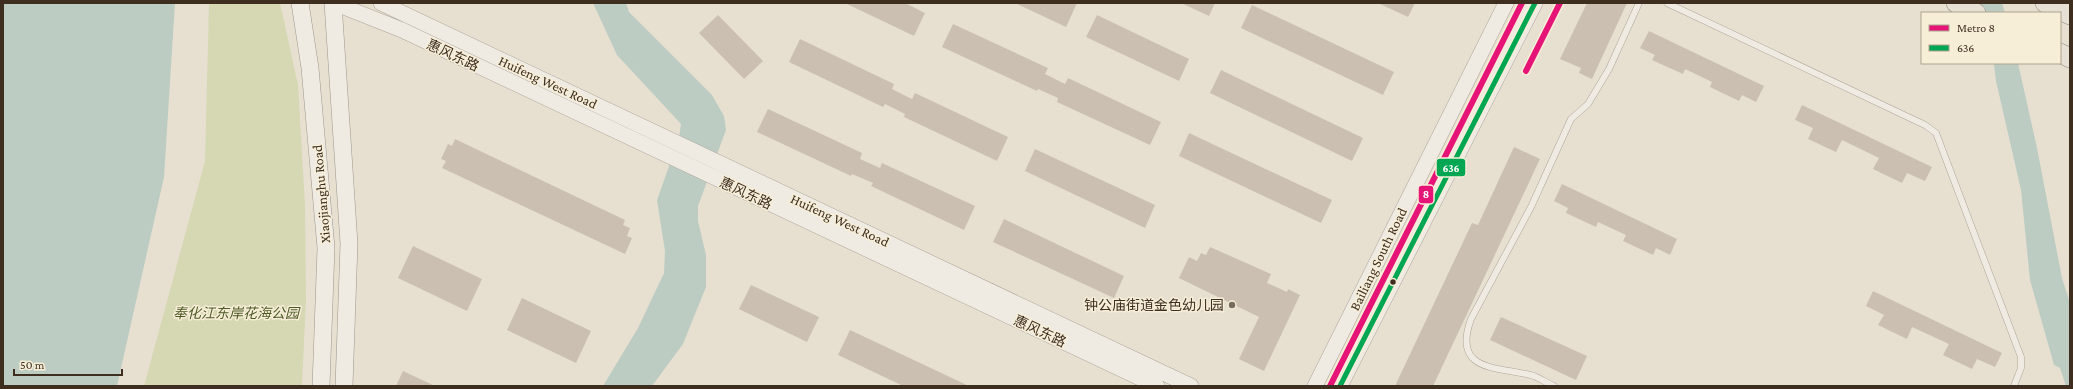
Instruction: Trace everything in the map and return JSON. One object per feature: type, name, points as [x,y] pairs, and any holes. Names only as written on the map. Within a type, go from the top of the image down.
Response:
[{"type":"main road","name":"Xiaojianghu Road","points":[[300,3],[310,68],[326,248],[321,386]]},
{"type":"main road","name":"Xiaojianghu Road","points":[[333,3],[349,244],[344,386]]},
{"type":"main road","points":[[1956,3],[1974,12]]},
{"type":"main road","points":[[2045,3],[2070,15]]},
{"type":"main road","points":[[2061,54],[2070,58]]},
{"type":"street","name":"惠风东路","points":[[333,3],[402,30],[1157,386]]},
{"type":"street","name":"Huifeng West Road","points":[[381,3],[1191,386]]},
{"type":"street","name":"Bailiang South Road","points":[[1315,386],[1506,3]]},
{"type":"street","name":"Bailiang South Road","points":[[1340,386],[1535,3]]},
{"type":"lane","points":[[1554,386],[1534,377],[1492,369],[1475,361],[1467,347],[1466,334],[1471,319],[1531,207],[1571,119],[1588,104],[1606,75],[1638,3]]},
{"type":"lane","points":[[1667,3],[1925,124],[1936,132],[2021,357],[2021,368],[2014,386]]},
{"type":"green space","name":"奉化江东岸花海公园","points":[[209,3],[280,3],[298,85],[305,205],[306,299],[302,386],[144,386],[205,161]]},
{"type":"shaded area","points":[[3,3],[175,3],[164,177],[117,386],[3,386]]},
{"type":"shaded area","points":[[593,3],[626,3],[629,12],[712,95],[724,116],[726,130],[698,206],[698,221],[706,255],[706,287],[683,344],[652,386],[603,386],[638,328],[664,273],[665,251],[657,200],[679,138],[681,124],[617,55]]},
{"type":"shaded area","points":[[1972,3],[2002,3],[2005,12],[1976,12]]},
{"type":"shaded area","points":[[2018,64],[2037,148],[2062,278],[2070,303],[2070,386],[2066,386],[2060,368],[2054,365],[2030,280],[2021,190],[1996,81],[1994,65]]},
{"type":"building","points":[[845,3],[905,3],[925,13],[914,36]]},
{"type":"building","points":[[1015,3],[1077,3],[1066,27]]},
{"type":"building","points":[[1181,3],[1215,3],[1209,16]]},
{"type":"building","points":[[1378,3],[1415,3],[1408,17]]},
{"type":"building","points":[[1587,3],[1627,3],[1592,79],[1579,73],[1581,68],[1560,59]]},
{"type":"building","points":[[1252,5],[1394,72],[1383,95],[1241,28]]},
{"type":"building","points":[[718,15],[763,61],[744,79],[699,33]]},
{"type":"building","points":[[1097,15],[1189,59],[1179,81],[1086,37]]},
{"type":"building","points":[[953,24],[1048,68],[1045,74],[1065,84],[1068,78],[1161,122],[1150,145],[1057,102],[1058,98],[1038,89],[1037,91],[942,47]]},
{"type":"building","points":[[1649,31],[1764,86],[1756,102],[1742,95],[1739,101],[1710,87],[1712,82],[1685,69],[1683,74],[1652,60],[1655,55],[1640,48]]},
{"type":"building","points":[[800,39],[894,84],[892,89],[912,99],[915,93],[1008,137],[997,161],[904,117],[905,114],[885,104],[883,107],[789,62]]},
{"type":"building","points":[[1221,70],[1363,138],[1352,161],[1210,93]]},
{"type":"building","points":[[1802,105],[1932,167],[1925,181],[1907,173],[1902,183],[1873,169],[1879,158],[1842,140],[1836,152],[1808,139],[1813,128],[1795,120]]},
{"type":"building","points":[[768,109],[862,153],[860,159],[880,168],[882,163],[975,206],[964,230],[871,186],[873,183],[852,174],[851,176],[757,132]]},
{"type":"building","points":[[1189,133],[1332,200],[1321,223],[1179,156]]},
{"type":"building","points":[[455,139],[625,220],[623,225],[630,228],[627,236],[632,238],[625,254],[442,168],[446,161],[441,159],[448,144],[452,146]]},
{"type":"building","points":[[1514,147],[1540,159],[1433,386],[1395,386],[1472,223],[1478,225]]},
{"type":"building","points":[[1035,149],[1155,205],[1145,228],[1025,171]]},
{"type":"building","points":[[1562,184],[1677,239],[1670,255],[1656,248],[1653,255],[1623,241],[1626,235],[1598,222],[1596,227],[1566,213],[1568,208],[1554,201]]},
{"type":"building","points":[[1004,219],[1124,276],[1114,298],[993,242]]},
{"type":"building","points":[[413,246],[482,279],[467,311],[398,278]]},
{"type":"building","points":[[1210,247],[1271,274],[1267,283],[1287,292],[1288,289],[1300,295],[1264,371],[1239,359],[1259,317],[1179,278],[1189,257],[1197,261],[1201,253],[1206,255]]},
{"type":"building","points":[[751,285],[819,317],[807,342],[739,309]]},
{"type":"building","points":[[1873,291],[2002,353],[1995,367],[1977,359],[1972,369],[1943,355],[1949,344],[1912,327],[1907,339],[1878,325],[1884,315],[1866,306]]},
{"type":"building","points":[[522,298],[591,331],[576,363],[507,330]]},
{"type":"building","points":[[1501,317],[1587,356],[1576,380],[1490,340]]},
{"type":"building","points":[[850,330],[969,386],[903,386],[838,355]]},
{"type":"building","points":[[403,371],[435,386],[396,386]]},
{"type":"metro line","name":"8","points":[[1330,386],[1522,3]]},
{"type":"metro line","name":"8","points":[[1526,71],[1560,3]]},
{"type":"transit line","name":"636","points":[[1340,386],[1535,3]]},
{"type":"place","name":"钟公庙街道金色幼儿园","points":[[1232,305]]}]
